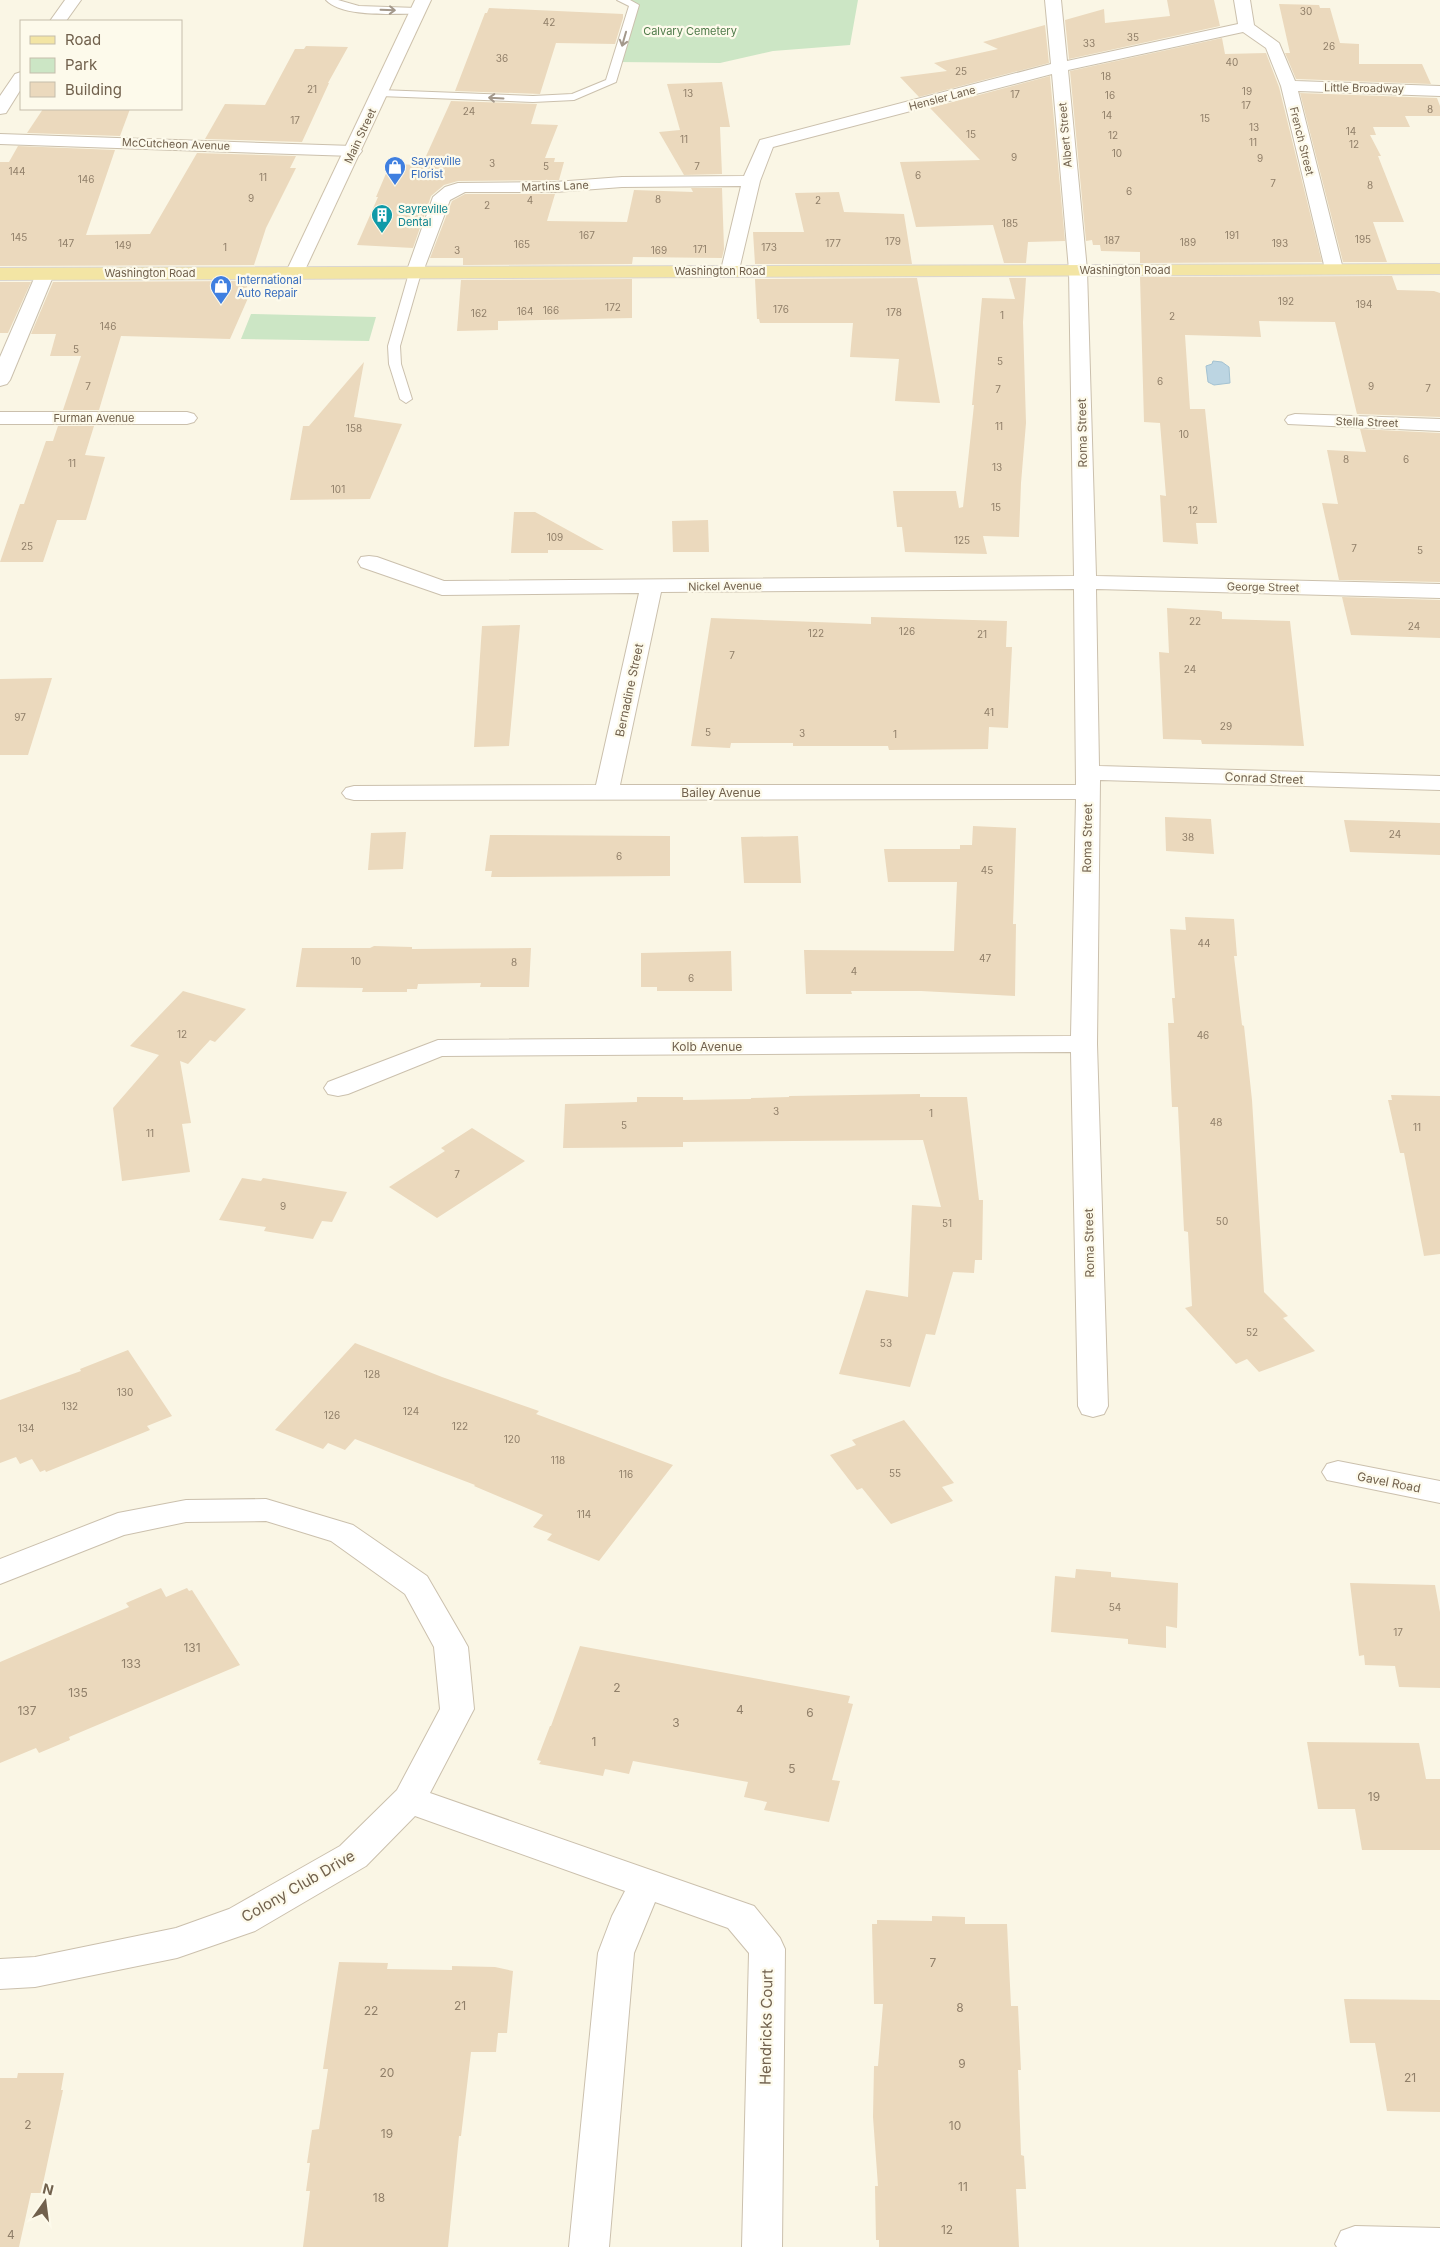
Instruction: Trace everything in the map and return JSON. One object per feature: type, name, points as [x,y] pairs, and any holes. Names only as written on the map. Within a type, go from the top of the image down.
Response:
[{"type":"main road","name":"Washington Road","points":[[0,274],[1440,269]]},
{"type":"street","points":[[59,20],[73,0]]},
{"type":"street","name":"Albert Street","points":[[1053,0],[1078,270]]},
{"type":"street","points":[[1242,0],[1246,27]]},
{"type":"street","name":"Main Street","points":[[295,272],[420,5]]},
{"type":"street","name":"Hensler Lane","points":[[730,270],[751,181],[766,144],[1059,67],[1246,27]]},
{"type":"street","name":"French Street","points":[[1246,27],[1273,46],[1289,86],[1334,269]]},
{"type":"street","points":[[0,109],[20,79]]},
{"type":"street","name":"Little Broadway","points":[[1289,86],[1440,91]]},
{"type":"street","name":"McCutcheon Avenue","points":[[0,139],[353,151]]},
{"type":"street","name":"Martins Lane","points":[[415,273],[442,197],[451,191],[464,187],[555,187],[622,182],[751,181]]},
{"type":"street","name":"Roma Street","points":[[1078,270],[1088,782],[1084,1044],[1093,1406]]},
{"type":"street","points":[[0,380],[45,274]]},
{"type":"street","name":"Furman Avenue","points":[[0,418],[187,418]]},
{"type":"street","name":"Stella Street","points":[[1295,420],[1440,424]]},
{"type":"street","name":"Nickel Avenue","points":[[369,562],[442,588],[1085,582]]},
{"type":"street","name":"George Street","points":[[1085,582],[1440,591]]},
{"type":"street","name":"Bernadine Street","points":[[607,792],[651,587]]},
{"type":"street","name":"Conrad Street","points":[[1088,782],[1440,783]]},
{"type":"street","name":"Bailey Avenue","points":[[354,793],[607,792],[1088,782]]},
{"type":"street","name":"Kolb Avenue","points":[[338,1088],[438,1048],[1084,1044]]},
{"type":"street","name":"Gavel Road","points":[[1338,1472],[1440,1492]]},
{"type":"street","name":"Colony Club Drive","points":[[0,1572],[118,1525],[186,1511],[266,1510],[342,1533],[416,1585],[451,1647],[457,1709],[409,1800],[354,1856],[242,1920],[177,1943],[35,1972],[0,1974]]},
{"type":"street","name":"Hendricks Court","points":[[409,1800],[741,1917],[767,1949],[762,2247]]},
{"type":"street","points":[[589,2247],[616,1953],[630,1916],[646,1884]]},
{"type":"street","points":[[1355,2244],[1440,2246]]},
{"type":"lane","points":[[332,0],[336,4],[359,8],[420,5]]},
{"type":"lane","points":[[380,92],[533,99],[574,97],[611,82],[634,5],[622,0]]},
{"type":"lane","points":[[406,399],[395,364],[394,346],[415,273]]},
{"type":"green space","name":"Calvary Cemetery","points":[[622,0],[858,0],[850,45],[773,51],[720,63],[618,62],[634,5]]},
{"type":"green space","points":[[251,314],[376,317],[369,341],[241,339]]},
{"type":"water","points":[[1213,361],[1222,362],[1229,367],[1230,383],[1214,385],[1208,382],[1206,366],[1212,364]]},
{"type":"building","points":[[1167,0],[1214,0],[1220,26],[1069,59],[1065,20],[1104,9],[1105,23],[1170,16]]},
{"type":"building","points":[[1279,4],[1319,5],[1320,8],[1330,8],[1340,43],[1359,44],[1359,64],[1422,64],[1431,84],[1296,79],[1285,53],[1290,53]]},
{"type":"building","points":[[489,8],[623,14],[623,18],[615,44],[556,43],[540,94],[455,91],[485,13],[487,13]]},
{"type":"building","points":[[1045,25],[1049,63],[919,97],[900,77],[947,71],[934,63],[998,49],[983,42]]},
{"type":"building","points":[[1222,38],[1225,54],[1266,53],[1279,87],[1322,262],[1140,263],[1140,252],[1101,251],[1100,245],[1093,245],[1092,240],[1086,241],[1070,71]]},
{"type":"building","points":[[306,46],[348,47],[328,83],[302,142],[205,139],[225,104],[265,105],[295,49],[304,49]]},
{"type":"building","points":[[1050,76],[1065,241],[1028,242],[1026,263],[1004,263],[993,225],[916,227],[900,162],[980,160],[930,108]]},
{"type":"building","points":[[722,82],[730,127],[720,127],[722,174],[684,175],[659,132],[680,130],[667,84]]},
{"type":"building","points":[[1300,93],[1437,98],[1440,106],[1440,116],[1405,116],[1410,127],[1373,127],[1376,135],[1370,135],[1381,156],[1378,156],[1404,222],[1373,222],[1387,262],[1343,262]]},
{"type":"building","points":[[451,101],[537,104],[531,124],[558,125],[545,158],[555,158],[554,162],[564,162],[559,180],[458,181],[444,185],[431,196],[413,248],[357,245],[390,164],[422,165]]},
{"type":"building","points":[[42,110],[130,110],[120,136],[27,133]]},
{"type":"building","points":[[18,146],[115,150],[86,235],[150,234],[197,153],[296,156],[290,168],[296,168],[266,228],[254,265],[0,266],[0,162],[9,162]]},
{"type":"building","points":[[691,188],[722,188],[724,249],[722,258],[633,257],[632,264],[463,265],[463,258],[430,258],[452,201],[465,194],[555,194],[547,221],[627,222],[634,190],[693,192]]},
{"type":"building","points":[[839,192],[844,212],[904,214],[912,264],[755,264],[753,232],[804,232],[795,193]]},
{"type":"building","points":[[1392,276],[1397,290],[1434,291],[1440,293],[1440,417],[1357,414],[1335,322],[1259,321],[1261,337],[1185,335],[1190,409],[1205,409],[1217,523],[1196,523],[1198,544],[1163,542],[1160,495],[1166,496],[1160,423],[1144,422],[1140,277]]},
{"type":"building","points":[[917,278],[940,403],[895,401],[899,359],[850,357],[853,323],[760,323],[759,319],[757,319],[755,279]]},
{"type":"building","points":[[1009,278],[1026,278],[1023,322],[1026,423],[1019,537],[983,536],[987,554],[905,552],[902,527],[897,527],[893,491],[956,491],[959,508],[963,507],[974,405],[972,405],[982,298],[1015,299]]},
{"type":"building","points":[[632,279],[632,318],[498,321],[498,330],[457,331],[461,280]]},
{"type":"building","points":[[249,281],[246,289],[252,289],[230,339],[121,336],[99,410],[63,410],[81,356],[50,356],[56,334],[31,334],[53,282]]},
{"type":"building","points":[[0,282],[31,282],[8,333],[0,333]]},
{"type":"building","points":[[364,362],[354,417],[402,424],[370,499],[290,500],[303,426],[309,426]]},
{"type":"building","points":[[58,426],[94,426],[85,455],[105,457],[86,520],[57,520],[43,562],[0,562],[20,504],[24,504],[46,441],[53,441]]},
{"type":"building","points":[[1360,429],[1440,433],[1440,582],[1339,580],[1322,503],[1338,504],[1327,450],[1366,452]]},
{"type":"building","points":[[514,512],[535,512],[604,550],[548,550],[548,553],[511,553]]},
{"type":"building","points":[[708,520],[709,552],[673,552],[672,521]]},
{"type":"building","points":[[1342,597],[1440,600],[1440,638],[1351,635]]},
{"type":"building","points":[[1167,608],[1219,611],[1222,612],[1222,619],[1290,621],[1304,746],[1202,744],[1201,740],[1163,739],[1159,652],[1169,653]]},
{"type":"building","points":[[871,617],[1007,621],[1006,647],[1012,647],[1008,728],[989,727],[988,749],[889,750],[888,746],[793,746],[793,743],[731,743],[730,748],[691,746],[711,618],[871,624]]},
{"type":"building","points":[[520,625],[509,746],[474,747],[482,626]]},
{"type":"building","points":[[52,678],[28,755],[0,755],[0,679]]},
{"type":"building","points":[[1165,817],[1211,819],[1214,854],[1166,851]]},
{"type":"building","points":[[1344,820],[1440,823],[1440,855],[1350,852]]},
{"type":"building","points":[[973,826],[1016,828],[1013,924],[1016,924],[1015,996],[921,991],[851,991],[852,994],[806,994],[804,950],[954,951],[957,882],[888,882],[884,849],[960,849],[960,845],[972,845]]},
{"type":"building","points":[[406,832],[403,869],[368,870],[371,833]]},
{"type":"building","points":[[490,835],[670,836],[670,876],[491,877],[492,871],[485,871]]},
{"type":"building","points":[[798,836],[801,883],[744,883],[741,837]]},
{"type":"building","points":[[1185,917],[1234,919],[1237,956],[1234,956],[1252,1100],[1264,1292],[1288,1316],[1283,1318],[1315,1351],[1259,1372],[1247,1359],[1236,1364],[1185,1308],[1192,1306],[1188,1232],[1184,1231],[1178,1107],[1172,1107],[1168,1023],[1174,1023],[1172,998],[1175,998],[1170,929],[1186,930]]},
{"type":"building","points":[[374,946],[412,947],[412,949],[531,948],[529,987],[480,987],[481,983],[418,984],[417,989],[407,989],[407,992],[362,992],[363,988],[296,987],[302,948],[370,948]]},
{"type":"building","points":[[731,951],[732,991],[657,991],[657,987],[641,987],[641,953]]},
{"type":"building","points":[[183,991],[246,1009],[215,1042],[210,1040],[188,1064],[180,1061],[191,1123],[182,1124],[190,1172],[122,1181],[113,1108],[159,1055],[130,1046]]},
{"type":"building","points":[[920,1094],[920,1097],[967,1097],[979,1200],[983,1200],[982,1260],[975,1260],[974,1273],[953,1272],[935,1335],[926,1334],[910,1387],[839,1374],[866,1290],[908,1297],[912,1205],[941,1207],[923,1140],[683,1142],[683,1147],[563,1148],[565,1104],[637,1102],[637,1097],[683,1097],[683,1100]]},
{"type":"building","points":[[1391,1095],[1440,1096],[1440,1254],[1424,1256],[1404,1153],[1400,1153],[1388,1100],[1392,1100]]},
{"type":"building","points":[[472,1128],[525,1161],[437,1218],[389,1187],[445,1151],[441,1148]]},
{"type":"building","points":[[242,1178],[261,1181],[263,1178],[347,1192],[332,1222],[322,1221],[313,1239],[264,1231],[266,1227],[219,1220]]},
{"type":"building","points":[[355,1343],[442,1377],[539,1411],[536,1414],[673,1465],[599,1561],[547,1540],[552,1534],[533,1527],[543,1515],[475,1485],[355,1439],[345,1450],[328,1443],[323,1449],[275,1430]]},
{"type":"building","points":[[128,1350],[172,1416],[147,1426],[150,1430],[46,1472],[45,1470],[40,1472],[32,1459],[20,1464],[16,1457],[0,1463],[0,1400],[81,1371],[80,1369]]},
{"type":"building","points":[[904,1420],[954,1483],[942,1487],[953,1501],[891,1524],[862,1488],[857,1490],[830,1455],[856,1445],[852,1440]]},
{"type":"building","points":[[1076,1569],[1111,1572],[1111,1577],[1178,1583],[1177,1628],[1166,1626],[1166,1648],[1128,1644],[1128,1639],[1051,1632],[1055,1576],[1075,1578]]},
{"type":"building","points":[[1350,1583],[1435,1585],[1440,1612],[1440,1688],[1399,1687],[1395,1666],[1365,1665],[1364,1655],[1359,1656]]},
{"type":"building","points":[[161,1588],[166,1597],[187,1588],[189,1591],[192,1590],[240,1665],[69,1737],[70,1740],[39,1753],[36,1748],[0,1763],[0,1662],[129,1607],[126,1603]]},
{"type":"building","points":[[580,1646],[850,1696],[848,1703],[853,1704],[832,1780],[840,1781],[829,1822],[764,1810],[767,1802],[744,1797],[748,1782],[633,1761],[629,1774],[605,1769],[603,1776],[539,1764],[541,1761],[537,1760]]},
{"type":"building","points":[[1307,1742],[1419,1743],[1426,1779],[1440,1779],[1440,1850],[1362,1850],[1355,1809],[1318,1809]]},
{"type":"building","points":[[932,1916],[965,1917],[965,1924],[1007,1924],[1011,2006],[1018,2006],[1021,2070],[1018,2070],[1021,2155],[1024,2156],[1026,2189],[1016,2189],[1019,2247],[879,2247],[879,2240],[876,2240],[875,2186],[878,2186],[873,2117],[874,2066],[878,2066],[883,2004],[874,2004],[872,1924],[877,1924],[877,1920],[932,1921]]},
{"type":"building","points":[[339,1962],[388,1963],[387,1969],[452,1970],[452,1966],[495,1967],[513,1971],[507,2033],[498,2033],[496,2052],[471,2052],[461,2136],[459,2136],[448,2247],[303,2247],[310,2191],[306,2191],[310,2163],[307,2163],[312,2130],[319,2129],[328,2069],[323,2069]]},
{"type":"building","points":[[1344,1999],[1440,2000],[1440,2112],[1387,2111],[1375,2043],[1350,2043]]},
{"type":"building","points":[[18,2073],[64,2073],[61,2090],[63,2090],[41,2193],[31,2193],[19,2247],[0,2247],[0,2078],[17,2078]]},
{"type":"place","name":"Sayreville Florist","points":[[395,186]]},
{"type":"place","name":"Sayreville Dental","points":[[382,234]]},
{"type":"place","name":"International Auto Repair","points":[[221,305]]}]
